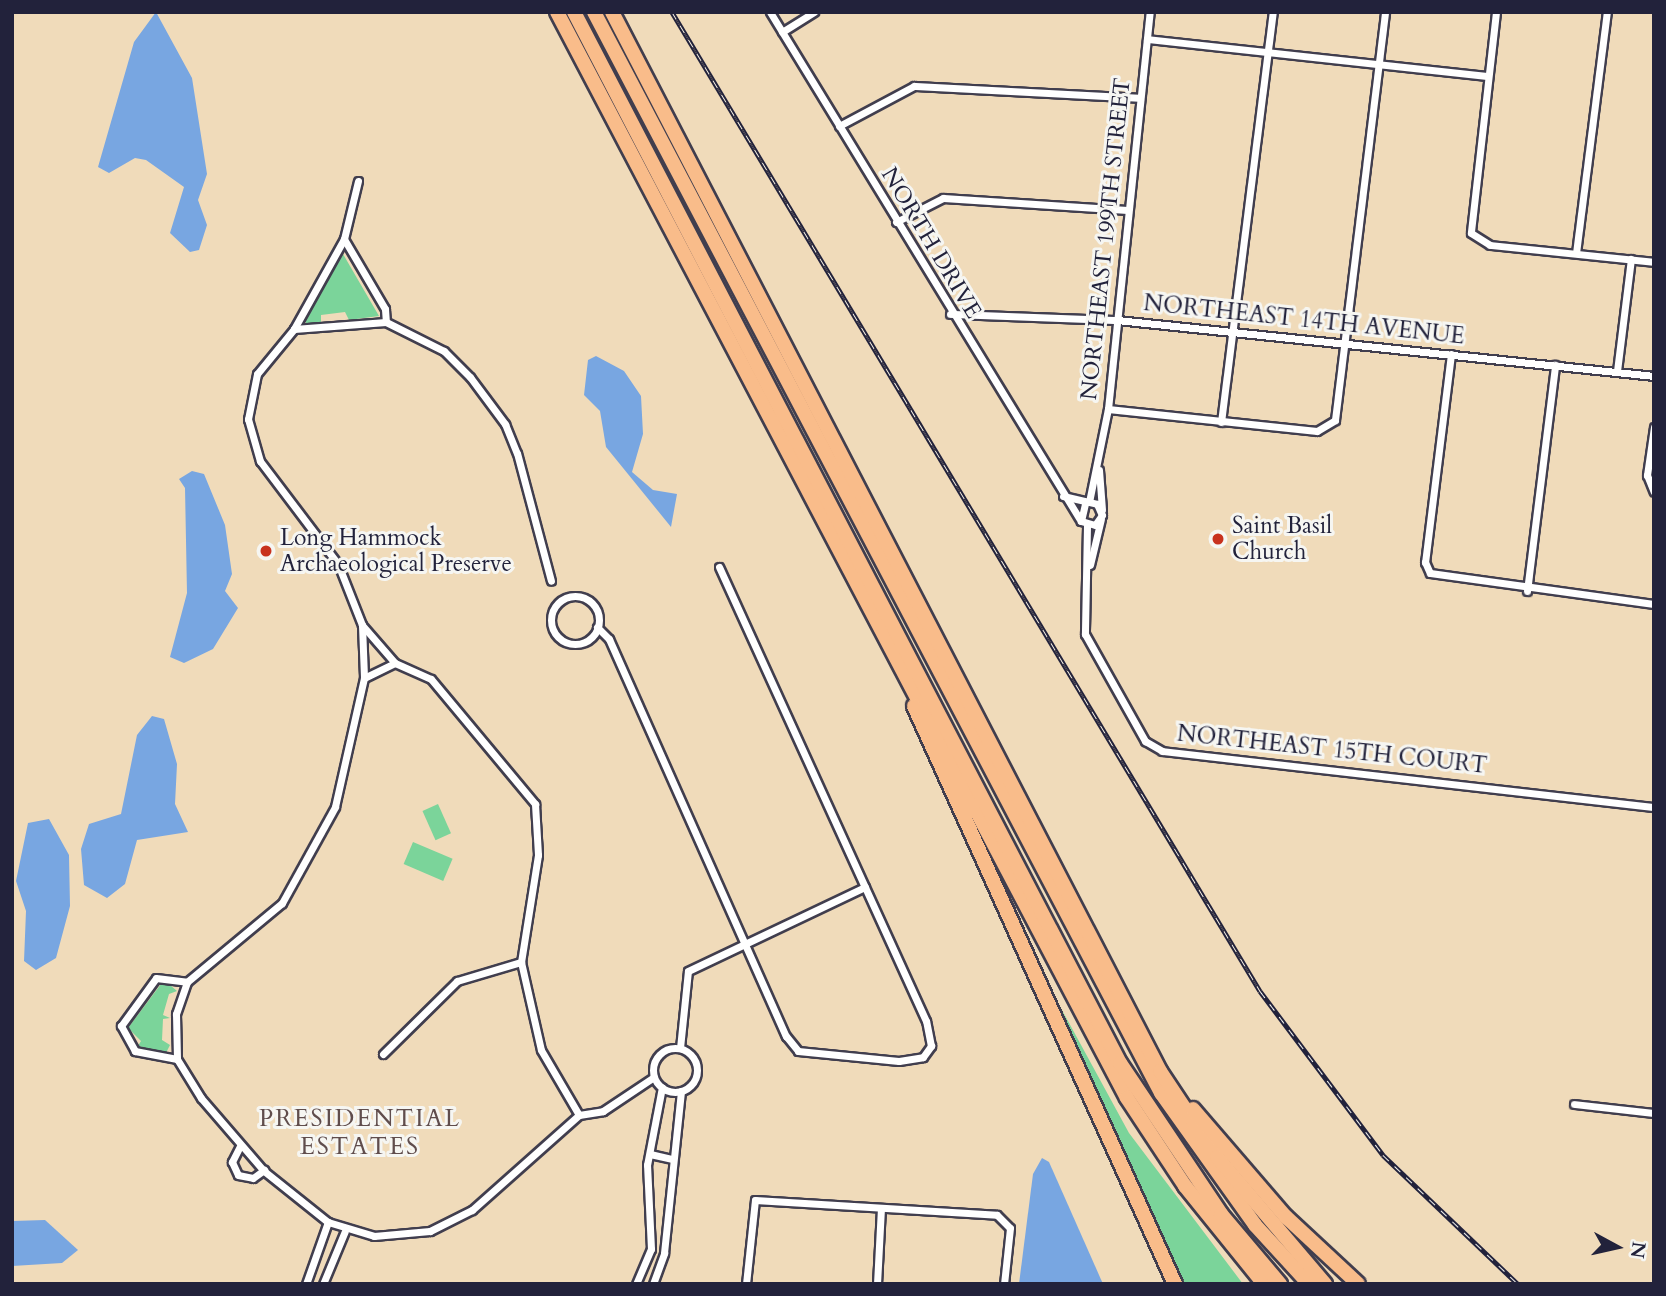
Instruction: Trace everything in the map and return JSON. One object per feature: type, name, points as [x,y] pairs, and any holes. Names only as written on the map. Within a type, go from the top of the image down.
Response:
[{"type":"highway","points":[[557,12],[1127,1098],[1185,1186],[1264,1284]]},
{"type":"highway","points":[[574,12],[1120,1063],[1221,1214],[1280,1284]]},
{"type":"highway","points":[[594,12],[1161,1093],[1255,1225],[1309,1284]]},
{"type":"highway","points":[[612,12],[1160,1071],[1217,1157],[1325,1284]]},
{"type":"highway","points":[[908,684],[920,730],[1175,1284]]},
{"type":"highway","points":[[1160,1071],[1286,1217],[1358,1284]]},
{"type":"street","name":"NORTH DRIVE","points":[[770,12],[1059,494],[1087,526]]},
{"type":"street","points":[[782,32],[814,12]]},
{"type":"street","name":"NORTHEAST 199TH STREET","points":[[1079,517],[1099,469],[1108,409],[1150,12]]},
{"type":"street","points":[[1220,422],[1273,12]]},
{"type":"street","points":[[1108,409],[1317,431],[1335,420],[1385,12]]},
{"type":"street","points":[[1496,12],[1471,233],[1490,245],[1654,262]]},
{"type":"street","points":[[1576,253],[1606,12]]},
{"type":"street","points":[[1147,40],[1488,76]]},
{"type":"street","points":[[839,126],[914,86],[1140,98]]},
{"type":"street","points":[[358,181],[344,239],[295,329],[257,374],[248,407],[252,440],[282,495],[338,564],[362,625],[364,678],[345,779],[294,887],[187,982],[176,1014],[177,1059],[240,1146],[264,1170],[328,1222],[345,1231],[399,1237],[448,1223],[488,1200],[579,1115],[603,1111],[654,1077],[660,1053],[680,1048]]},
{"type":"street","points":[[896,222],[943,198],[1128,210]]},
{"type":"street","points":[[344,239],[385,309],[386,322]]},
{"type":"street","points":[[1617,371],[1631,259]]},
{"type":"street","name":"NORTHEAST 14TH AVENUE","points":[[950,314],[1118,320],[1345,341],[1654,376]]},
{"type":"street","points":[[295,329],[386,322],[444,351],[505,424],[551,581]]},
{"type":"street","points":[[1451,354],[1425,562],[1440,579],[1654,604]]},
{"type":"street","points":[[1527,591],[1555,365]]},
{"type":"street","points":[[1654,427],[1647,475],[1654,492]]},
{"type":"street","name":"NORTHEAST 199TH STREET","points":[[1088,573],[1102,515],[1099,469]]},
{"type":"street","points":[[1059,494],[1087,503],[1102,515],[1087,526]]},
{"type":"street","name":"NORTHEAST 199TH STREET","points":[[1084,619],[1088,573],[1087,526]]},
{"type":"street","points":[[597,627],[585,642],[570,643],[558,636],[552,616],[567,598],[583,598],[596,608],[597,627],[609,639],[743,943],[798,1051],[900,1061],[923,1057],[932,1035],[719,567]]},
{"type":"street","name":"NORTHEAST 15TH COURT","points":[[1084,619],[1093,653],[1145,741],[1162,751],[1654,807]]},
{"type":"street","points":[[362,625],[396,663],[431,679],[451,699],[535,804],[538,855],[521,962],[541,1050],[579,1115]]},
{"type":"street","points":[[364,678],[396,663]]},
{"type":"street","points":[[653,1284],[664,1253],[671,1159],[681,1091],[697,1069],[680,1048],[688,971],[865,887]]},
{"type":"street","points":[[383,1054],[457,981],[521,962]]},
{"type":"street","points":[[177,1059],[135,1051],[121,1026],[156,978],[187,982]]},
{"type":"street","points":[[654,1077],[662,1087],[681,1091]]},
{"type":"street","points":[[636,1284],[651,1250],[649,1154],[662,1087]]},
{"type":"street","points":[[1574,1104],[1654,1113]]},
{"type":"street","points":[[240,1146],[233,1156],[235,1171],[248,1178],[264,1170]]},
{"type":"street","points":[[649,1154],[671,1159]]},
{"type":"street","points":[[746,1284],[755,1199],[997,1215],[1010,1228],[1004,1284]]},
{"type":"street","points":[[877,1284],[881,1208]]},
{"type":"street","points":[[328,1222],[307,1281],[323,1282],[345,1231]]},
{"type":"green space","points":[[343,254],[379,316],[349,320],[345,312],[321,315],[321,324],[307,326],[304,316]]},
{"type":"green space","points":[[438,804],[451,833],[435,840],[422,811]]},
{"type":"green space","points":[[413,842],[453,859],[443,881],[404,864]]},
{"type":"green space","points":[[1032,955],[1129,1133],[1243,1284],[1178,1284]]},
{"type":"green space","points":[[164,980],[177,991],[169,994],[163,1015],[170,1018],[163,1019],[162,1040],[170,1045],[166,1053],[138,1046],[141,1041],[128,1028]]},
{"type":"water","points":[[156,12],[192,78],[207,174],[198,200],[207,225],[199,250],[190,252],[170,233],[184,187],[146,160],[135,158],[109,173],[98,167],[134,42]]},
{"type":"water","points":[[596,356],[624,371],[641,396],[643,434],[632,472],[653,490],[677,494],[671,527],[606,447],[600,411],[584,395],[588,360]]},
{"type":"water","points":[[192,471],[204,474],[225,525],[232,574],[225,591],[238,608],[213,649],[184,663],[170,657],[187,593],[185,488],[179,479]]},
{"type":"water","points":[[152,716],[164,719],[177,764],[175,804],[188,832],[137,840],[125,884],[107,898],[84,885],[81,849],[89,824],[121,814],[137,735]]},
{"type":"water","points":[[49,819],[69,855],[70,906],[56,958],[36,970],[24,961],[26,911],[16,881],[28,823]]},
{"type":"water","points":[[1042,1158],[1049,1162],[1103,1284],[1019,1284],[1033,1174]]},
{"type":"water","points":[[45,1220],[78,1250],[62,1263],[12,1266],[12,1221]]},
{"type":"railway","points":[[672,12],[1260,991],[1383,1155],[1518,1284]]},
{"type":"place","name":"Saint Basil Church","points":[[1218,539]]},
{"type":"place","name":"Long Hammock Archaeological Preserve","points":[[266,551]]},
{"type":"district","name":"PRESIDENTIAL ESTATES","points":[[360,1133]]}]
